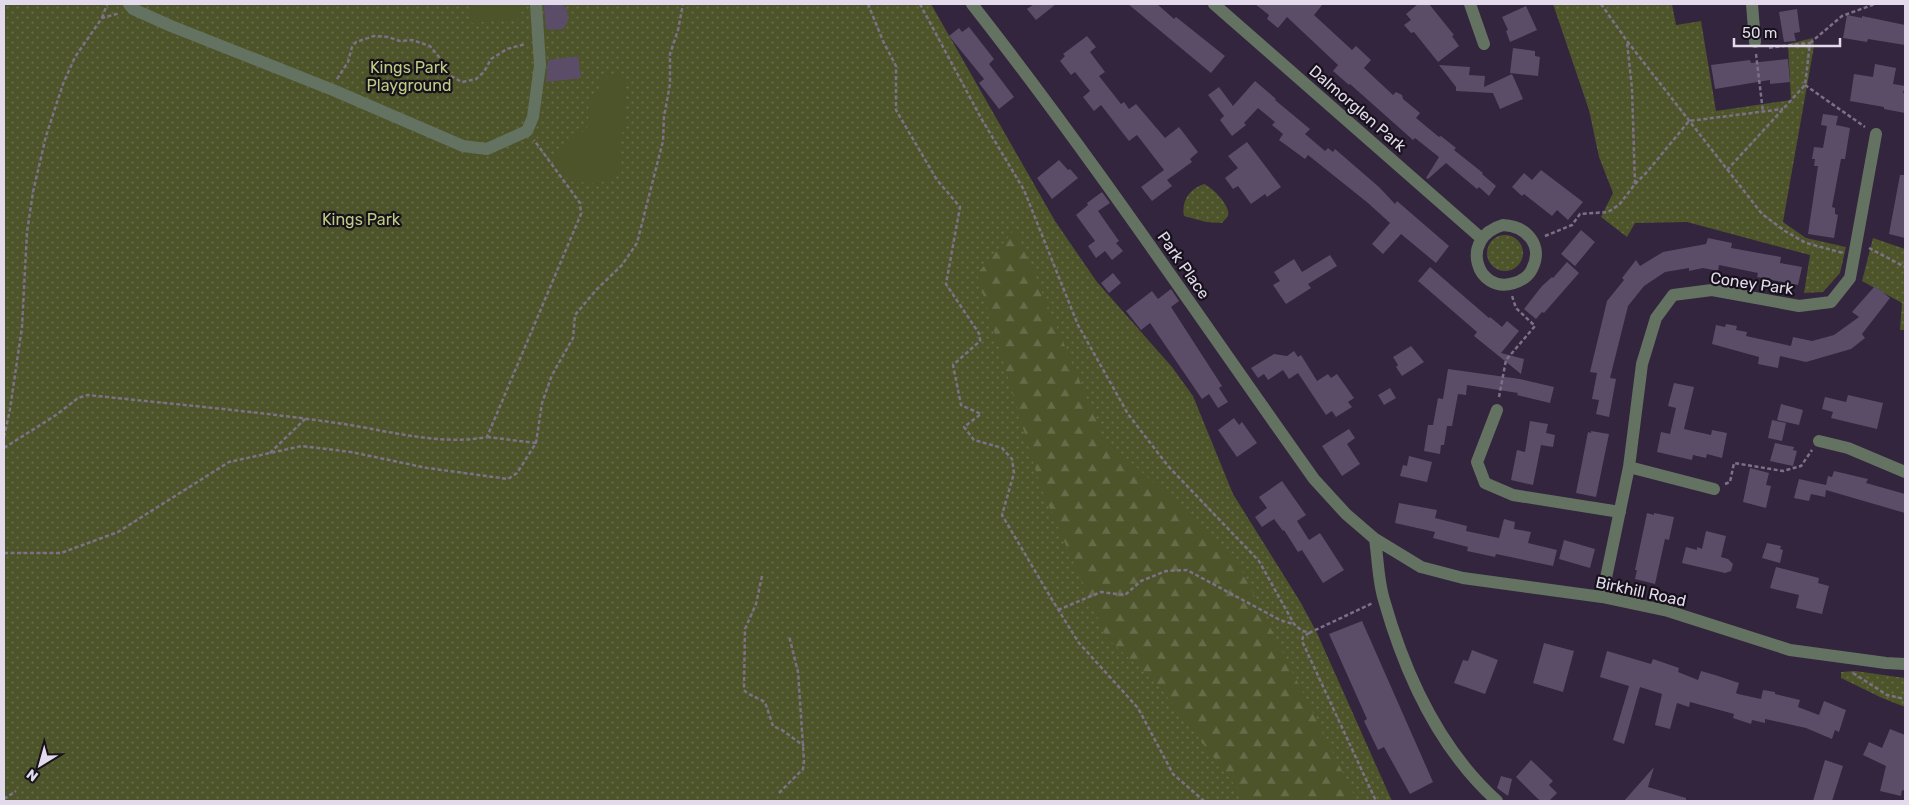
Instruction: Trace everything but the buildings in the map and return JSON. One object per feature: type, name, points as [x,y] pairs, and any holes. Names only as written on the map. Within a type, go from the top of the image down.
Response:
[{"type":"street","points":[[131,6],[171,26],[333,90],[463,146],[487,149],[527,131],[533,117],[540,65],[536,4]]},
{"type":"street","name":"Park Place","points":[[972,4],[1012,55],[1146,239],[1314,479],[1346,514],[1375,539]]},
{"type":"street","name":"Dalmorglen Park","points":[[1214,4],[1481,238]]},
{"type":"street","points":[[1470,4],[1484,44]]},
{"type":"street","points":[[1752,4],[1755,42]]},
{"type":"street","name":"Coney Park","points":[[1602,598],[1630,467],[1642,364],[1656,318],[1673,295],[1712,290],[1799,306],[1831,302],[1850,278],[1876,134]]},
{"type":"street","points":[[1510,225],[1521,229],[1533,240],[1536,257],[1532,270],[1517,283],[1509,285],[1490,281],[1482,274],[1478,265],[1476,251],[1481,238],[1493,228],[1510,225]]},
{"type":"street","points":[[1497,410],[1478,462],[1486,483],[1512,495],[1620,512]]},
{"type":"street","points":[[1819,441],[1848,448],[1905,472]]},
{"type":"street","points":[[1630,467],[1714,488]]},
{"type":"street","points":[[1375,539],[1383,598],[1406,667],[1435,727],[1480,786],[1497,801]]},
{"type":"street","name":"Birkhill Road","points":[[1375,539],[1421,566],[1463,578],[1602,598],[1668,611],[1790,650],[1905,664]]},
{"type":"path","points":[[4,437],[22,327],[27,232],[33,192],[46,136],[63,84],[75,57],[102,18],[107,4]]},
{"type":"path","points":[[4,553],[61,553],[118,532],[229,462],[302,446],[350,452],[427,468],[508,479],[517,473],[536,443],[542,403],[552,375],[574,338],[575,315],[597,289],[622,265],[638,243],[663,141],[664,117],[670,84],[670,54],[678,30],[683,4]]},
{"type":"path","points":[[868,4],[883,41],[896,66],[896,110],[937,180],[960,206],[946,284],[980,335],[980,341],[953,365],[961,405],[981,414],[964,427],[974,440],[1002,448],[1012,459],[1014,473],[1002,515],[1079,643],[1138,708],[1173,774],[1204,801]]},
{"type":"path","points":[[920,4],[981,118],[1024,190],[1078,325],[1128,414],[1168,466],[1259,562],[1294,624],[1309,634]]},
{"type":"path","points":[[1601,4],[1627,41],[1762,214],[1785,231],[1806,243],[1888,257],[1905,267]]},
{"type":"path","points":[[1762,112],[1755,42],[1766,41],[1766,48],[1810,43],[1842,16],[1875,4]]},
{"type":"path","points":[[102,18],[131,6]]},
{"type":"path","points":[[333,90],[336,81],[348,62],[352,46],[356,42],[374,36],[388,37],[400,41],[412,40],[430,46],[443,62],[449,75],[462,82],[476,79],[484,72],[492,59],[507,49],[525,44],[539,43]]},
{"type":"path","points":[[1627,41],[1632,89],[1635,184]]},
{"type":"path","points":[[1726,170],[1805,85],[1810,43]]},
{"type":"path","points":[[1805,85],[1876,134]]},
{"type":"path","points":[[1533,240],[1572,225],[1580,214],[1608,212],[1619,205],[1690,121],[1784,109]]},
{"type":"path","points":[[487,437],[581,214],[580,203],[527,131]]},
{"type":"path","points":[[1497,410],[1506,360],[1535,326],[1516,308],[1509,285]]},
{"type":"path","points":[[4,448],[56,415],[78,398],[88,395],[304,419],[447,440],[470,440],[487,437],[536,443]]},
{"type":"path","points":[[269,453],[304,419]]},
{"type":"path","points":[[1714,488],[1730,482],[1734,463],[1782,471],[1801,466],[1819,441]]},
{"type":"path","points":[[1058,610],[1101,592],[1125,595],[1141,581],[1166,571],[1187,570],[1280,620],[1294,624]]},
{"type":"path","points":[[762,576],[756,604],[744,629],[744,690],[747,694],[765,702],[773,726],[782,730],[804,746]]},
{"type":"path","points":[[1376,801],[1302,641],[1309,634],[1383,598]]},
{"type":"path","points":[[779,793],[803,769],[804,746],[798,672],[789,636]]},
{"type":"path","points":[[1852,672],[1887,695],[1905,699]]},
{"type":"path","points":[[4,799],[16,791]]},
{"type":"green space","points":[[4,4],[931,4],[1055,221],[1097,282],[1172,367],[1193,396],[1233,494],[1301,603],[1317,633],[1392,801],[4,801]]},
{"type":"green space","points":[[470,4],[520,4],[522,18],[472,23]]},
{"type":"green space","points":[[1553,4],[1672,4],[1676,25],[1701,21],[1716,111],[1791,100],[1788,44],[1813,38],[1814,46],[1783,222],[1806,238],[1846,247],[1840,273],[1823,292],[1804,293],[1810,255],[1687,222],[1635,223],[1627,237],[1601,217],[1613,193],[1599,157],[1589,110]]},
{"type":"green space","points":[[624,76],[626,127],[619,138],[622,159],[617,174],[599,184],[571,181],[552,165],[562,145],[573,133],[584,132],[588,126],[589,96],[600,92],[600,77]]},
{"type":"green space","points":[[1204,184],[1216,193],[1227,207],[1228,216],[1222,223],[1206,222],[1184,216],[1185,200],[1191,192]]},
{"type":"green space","points":[[1015,229],[1104,438],[1234,555],[1357,801],[1247,801],[1158,685],[1106,637],[1041,488],[977,274]]},
{"type":"green space","points":[[1505,235],[1518,240],[1523,253],[1518,266],[1505,271],[1492,266],[1487,253],[1492,240]]},
{"type":"green space","points":[[1873,238],[1905,249],[1905,330],[1900,330],[1902,303],[1862,281]]},
{"type":"green space","points":[[1855,671],[1905,678],[1905,707],[1841,678],[1841,672]]},
{"type":"park label","name":"Kings Park Playground","points":[[409,76]]},
{"type":"park label","name":"Kings Park","points":[[361,219]]}]
